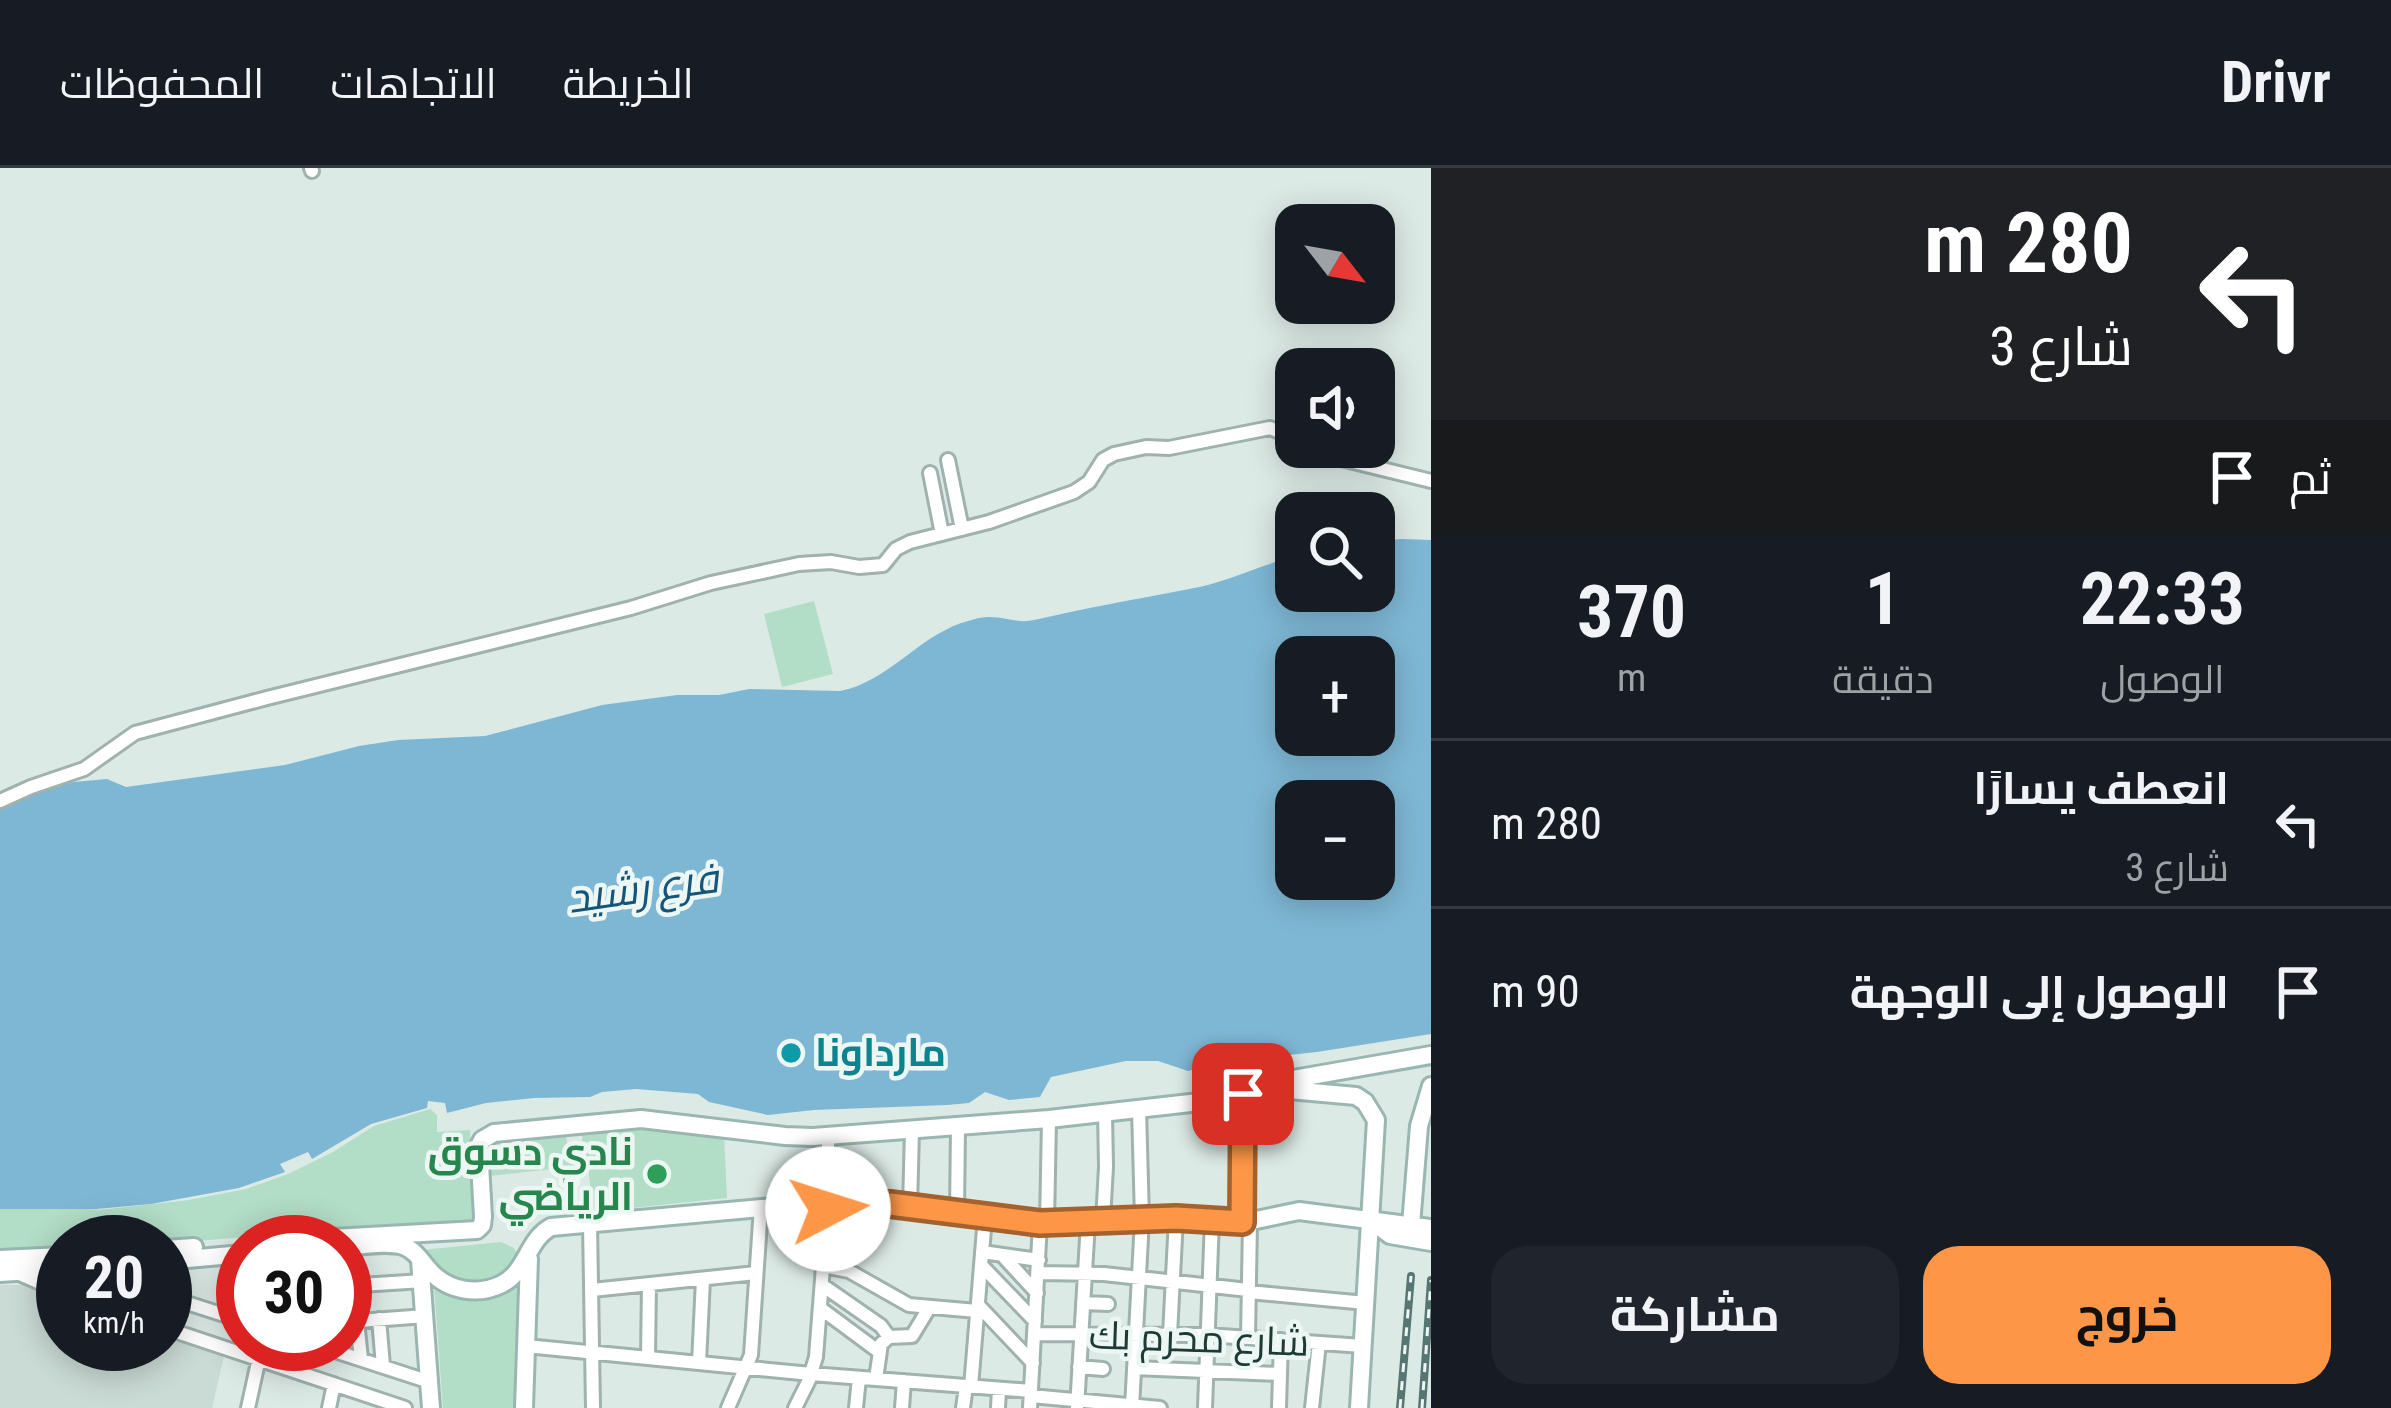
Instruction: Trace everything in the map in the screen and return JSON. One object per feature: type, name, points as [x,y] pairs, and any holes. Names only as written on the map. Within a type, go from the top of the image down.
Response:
[{"type":"main road","points":[[372,1236],[474,1230],[482,1225],[479,1146],[494,1133],[641,1119],[785,1136],[828,1136],[1049,1119],[1217,1100],[1294,1078],[1431,1055]]},
{"type":"main road","points":[[1411,1226],[1419,1126],[1431,1086]]},
{"type":"main road","points":[[1251,1091],[1346,1093],[1365,1102],[1376,1120],[1359,1408]]},
{"type":"main road","points":[[372,1246],[400,1245],[450,1286],[481,1291],[510,1279],[545,1230],[828,1202],[1044,1224],[1176,1218],[1246,1222],[1299,1211],[1431,1228]]},
{"type":"main road","points":[[1372,1220],[1390,1234],[1431,1242]]},
{"type":"main road","points":[[524,1408],[529,1253]]},
{"type":"main road","points":[[0,1259],[36,1257]]},
{"type":"main road","points":[[420,1259],[431,1408]]},
{"type":"street","points":[[0,801],[84,769],[136,733],[727,580],[799,564],[883,565],[901,546],[1074,492],[1114,454],[1275,429]]},
{"type":"street","points":[[948,460],[962,529]]},
{"type":"street","points":[[1378,468],[1431,481]]},
{"type":"street","points":[[930,473],[942,534]]},
{"type":"street","points":[[1248,1338],[1251,1091]]},
{"type":"street","points":[[1132,1407],[1142,1220],[1139,1109]]},
{"type":"street","points":[[1077,1404],[1085,1274],[1106,1167],[1105,1113]]},
{"type":"street","points":[[1031,1398],[1049,1119]]},
{"type":"street","points":[[957,1214],[958,1126]]},
{"type":"street","points":[[910,1207],[912,1130]]},
{"type":"street","points":[[795,1408],[816,1357],[828,1136]]},
{"type":"street","points":[[728,1408],[751,1355],[760,1207]]},
{"type":"street","points":[[963,1408],[985,1217]]},
{"type":"street","points":[[1170,1335],[1176,1218]]},
{"type":"street","points":[[1205,1408],[1212,1219]]},
{"type":"street","points":[[590,1223],[593,1408]]},
{"type":"street","points":[[981,1258],[1002,1255],[1038,1267],[1085,1274],[1366,1303]]},
{"type":"street","points":[[1002,1255],[1037,1293]]},
{"type":"street","points":[[981,1258],[1035,1328]]},
{"type":"street","points":[[823,1266],[844,1268],[902,1303],[977,1308],[1033,1363]]},
{"type":"street","points":[[7,1272],[36,1283]]},
{"type":"street","points":[[592,1290],[756,1273]]},
{"type":"street","points":[[698,1363],[703,1279]]},
{"type":"street","points":[[372,1284],[423,1281]]},
{"type":"street","points":[[648,1358],[649,1284]]},
{"type":"street","points":[[822,1285],[881,1326],[889,1337]]},
{"type":"street","points":[[1083,1303],[1108,1304]]},
{"type":"street","points":[[192,1305],[216,1312]]},
{"type":"street","points":[[820,1308],[878,1351]]},
{"type":"street","points":[[889,1337],[912,1336],[929,1308]]},
{"type":"street","points":[[206,1309],[194,1337],[216,1342]]},
{"type":"street","points":[[372,1320],[426,1316]]},
{"type":"street","points":[[379,1319],[383,1366]]},
{"type":"street","name":"شارع محرم بك","points":[[1035,1328],[1363,1346]]},
{"type":"street","points":[[876,1379],[878,1351],[889,1337]]},
{"type":"street","points":[[1279,1408],[1281,1340]]},
{"type":"street","points":[[1312,1408],[1318,1343]]},
{"type":"street","points":[[526,1346],[999,1389],[1077,1404],[1160,1408]]},
{"type":"street","points":[[372,1362],[430,1382]]},
{"type":"street","points":[[1079,1367],[1103,1369]]},
{"type":"street","points":[[1134,1368],[1280,1374]]},
{"type":"street","points":[[248,1408],[256,1371]]},
{"type":"street","points":[[305,1371],[405,1408]]},
{"type":"street","points":[[856,1408],[859,1378]]},
{"type":"street","points":[[902,1408],[904,1382]]},
{"type":"street","points":[[329,1408],[334,1384]]},
{"type":"street","points":[[998,1408],[999,1389]]},
{"type":"shaded area","points":[[0,1285],[36,1289],[36,1371],[192,1371],[192,1341],[216,1349],[216,1371],[221,1371],[212,1408],[0,1408]]},
{"type":"green space","points":[[814,601],[833,674],[782,687],[764,614]]},
{"type":"green space","points":[[430,1109],[437,1115],[437,1132],[470,1130],[474,1225],[372,1230],[372,1215],[216,1215],[216,1239],[192,1242],[192,1215],[36,1215],[36,1250],[0,1250],[0,1209],[99,1210],[246,1189],[333,1152],[374,1126]]},
{"type":"green space","name":"نادي دسوق الرياضي","points":[[633,1127],[724,1136],[727,1198],[593,1212],[588,1165],[490,1176],[488,1150],[494,1139],[566,1133],[568,1153],[583,1153],[585,1131]]},
{"type":"green space","points":[[501,1242],[514,1248],[518,1256],[495,1278],[482,1283],[444,1273],[422,1250]]},
{"type":"green space","points":[[519,1283],[516,1408],[443,1408],[434,1286],[478,1300],[498,1296]]},
{"type":"water","name":"فرع رشيد","points":[[1395,540],[1431,540],[1431,1034],[1188,1071],[1158,1061],[1126,1061],[1051,1077],[1040,1097],[1009,1100],[985,1092],[969,1103],[947,1105],[768,1115],[709,1102],[698,1094],[636,1089],[590,1097],[486,1103],[447,1113],[445,1103],[428,1101],[427,1108],[371,1124],[312,1159],[308,1152],[280,1164],[285,1172],[239,1188],[96,1209],[0,1209],[0,800],[74,782],[107,779],[126,787],[285,765],[398,740],[485,736],[602,705],[677,695],[749,689],[840,691],[872,679],[945,630],[978,618],[1028,621],[1216,583],[1275,563],[1275,612],[1395,612]]},
{"type":"railway","points":[[1400,1408],[1411,1276]]},
{"type":"railway","points":[[1422,1408],[1431,1280]]},
{"type":"place","name":"مارداونا","points":[[791,1053]]},
{"type":"place","name":"نادي دسوق الرياضي","points":[[657,1174]]},
{"type":"route","points":[[828,1209],[828,1202],[869,1203],[1047,1224],[1176,1218],[1242,1222],[1243,1094]]}]
